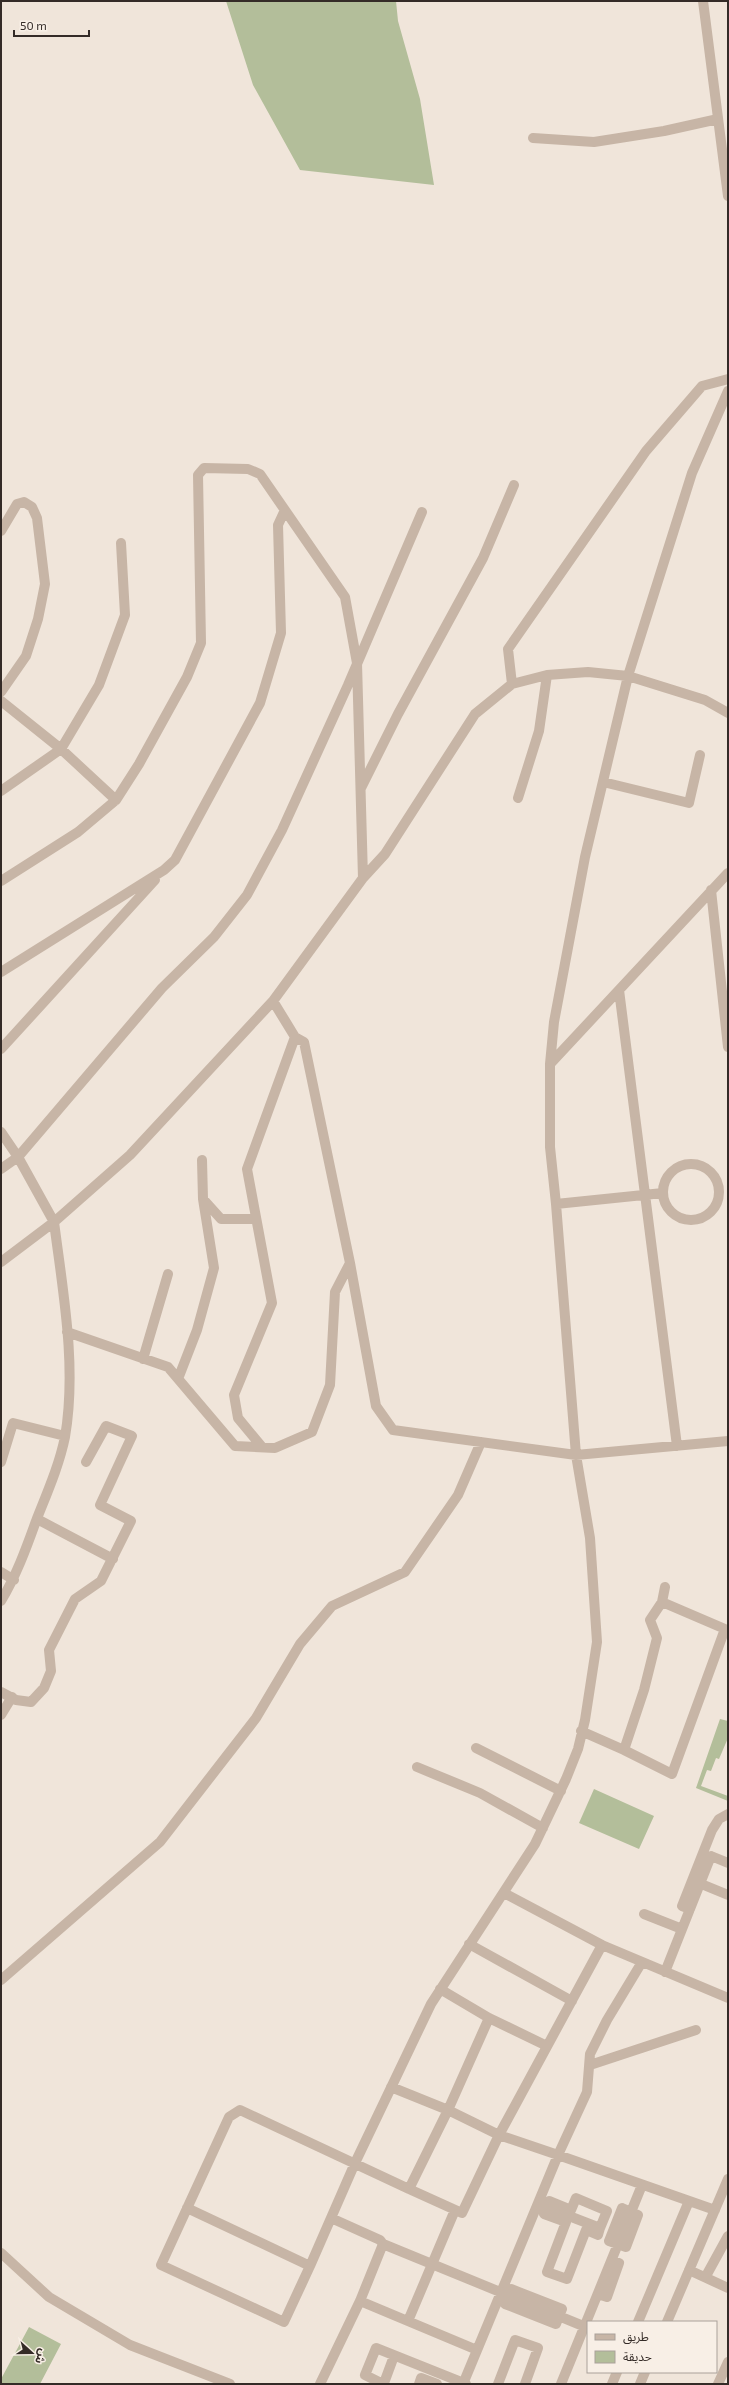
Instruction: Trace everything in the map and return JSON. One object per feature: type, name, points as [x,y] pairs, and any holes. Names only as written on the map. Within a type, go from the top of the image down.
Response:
[{"type":"street","points":[[703,1],[728,196]]},
{"type":"street","points":[[533,138],[594,142],[664,131],[718,119]]},
{"type":"street","points":[[512,684],[508,650],[646,451],[702,386],[728,379]]},
{"type":"street","points":[[602,1945],[499,2135],[462,2213],[355,2164],[240,2110],[229,2117],[161,2265],[284,2322],[355,2164],[431,2004],[469,1944],[504,1893],[543,1828],[561,1791],[578,1749],[597,1642],[590,1538],[576,1455],[550,1147],[550,1064],[554,1022],[585,857],[628,676],[692,473],[728,390]]},
{"type":"street","points":[[1,881],[78,832],[116,800],[139,764],[187,677],[201,643],[198,475],[204,468],[248,469],[260,474],[284,512],[345,597],[357,663],[359,790],[363,878]]},
{"type":"street","points":[[359,790],[398,714],[483,558],[514,485]]},
{"type":"street","points":[[1,531],[17,504],[24,502],[32,507],[37,518],[45,584],[38,619],[26,656],[1,692]]},
{"type":"street","points":[[1,1049],[164,870],[175,860],[260,703],[281,633],[278,525],[284,512]]},
{"type":"street","points":[[1,1169],[18,1157],[162,988],[214,937],[247,895],[282,830],[357,663],[422,512]]},
{"type":"street","points":[[1,791],[61,750],[99,685],[125,615],[121,543]]},
{"type":"street","points":[[1,1262],[54,1222],[130,1155],[273,1001],[363,878],[385,854],[476,714],[512,684],[547,675],[588,672],[628,676],[705,700],[728,713]]},
{"type":"street","points":[[518,798],[539,731],[547,675]]},
{"type":"street","points":[[1,701],[61,750],[116,800]]},
{"type":"street","points":[[603,782],[689,803],[700,755]]},
{"type":"street","points":[[1,972],[164,870]]},
{"type":"street","points":[[550,1064],[728,873]]},
{"type":"street","points":[[711,890],[728,1047]]},
{"type":"street","points":[[619,990],[647,1194],[677,1446]]},
{"type":"street","points":[[273,1001],[295,1037],[304,1042],[350,1264],[376,1406],[392,1430],[576,1455],[728,1442]]},
{"type":"street","points":[[262,1447],[238,1418],[234,1395],[272,1303],[247,1168],[295,1037]]},
{"type":"street","points":[[1,1132],[18,1157],[54,1222],[67,1332],[70,1373],[65,1436],[60,1459],[14,1580],[1,1601]]},
{"type":"street","points":[[178,1379],[197,1330],[214,1268],[203,1200],[202,1160]]},
{"type":"street","points":[[692,1163],[709,1170],[724,1185],[718,1203],[705,1217],[696,1220],[686,1220],[670,1210],[663,1193],[668,1175],[683,1165],[692,1163]]},
{"type":"street","points":[[556,1204],[663,1193]]},
{"type":"street","points":[[203,1200],[221,1219],[256,1219]]},
{"type":"street","points":[[67,1332],[168,1367],[235,1446],[275,1448],[312,1432],[330,1385],[335,1292],[350,1264]]},
{"type":"street","points":[[143,1359],[168,1274]]},
{"type":"street","points":[[1,1462],[13,1423],[65,1436]]},
{"type":"street","points":[[1,1692],[12,1697],[31,1702],[44,1688],[51,1671],[49,1650],[75,1599],[101,1581],[131,1521],[100,1505],[132,1436],[106,1426],[86,1462]]},
{"type":"street","points":[[1,1980],[160,1842],[256,1718],[300,1644],[332,1606],[405,1572],[458,1495],[481,1442]]},
{"type":"street","points":[[37,1519],[113,1559]]},
{"type":"street","points":[[1,1572],[14,1580]]},
{"type":"street","points":[[624,1750],[644,1690],[657,1638],[650,1620],[662,1602],[665,1587]]},
{"type":"street","points":[[581,1731],[672,1774],[725,1629],[662,1602]]},
{"type":"street","points":[[1,1716],[12,1697]]},
{"type":"street","points":[[476,1748],[561,1791]]},
{"type":"street","points":[[417,1767],[480,1792],[543,1828]]},
{"type":"street","points":[[696,1882],[714,1825],[719,1819],[728,1814]]},
{"type":"street","points":[[665,1972],[690,1909],[682,1906],[711,1856],[728,1863]]},
{"type":"street","points":[[696,1882],[728,1895]]},
{"type":"street","points":[[504,1893],[602,1945],[728,1998]]},
{"type":"street","points":[[644,1914],[682,1929]]},
{"type":"street","points":[[469,1944],[572,2001]]},
{"type":"street","points":[[394,2356],[383,2384],[364,2376],[376,2348],[464,2384],[477,2350],[504,2295],[542,2206],[558,2155],[587,2092],[590,2054],[607,2020],[642,1962]]},
{"type":"street","points":[[440,1990],[489,2018],[547,2046]]},
{"type":"street","points":[[409,2189],[448,2110],[489,2018]]},
{"type":"street","points":[[590,2065],[696,2030]]},
{"type":"street","points":[[391,2087],[448,2110],[499,2135],[715,2210]]},
{"type":"street","points":[[667,2321],[728,2179]]},
{"type":"street","points":[[631,2212],[642,2184]]},
{"type":"street","points":[[576,2198],[607,2210],[598,2235],[586,2230],[567,2279],[547,2272],[566,2222],[544,2214],[542,2206],[549,2201],[571,2210],[576,2198]]},
{"type":"street","points":[[638,2321],[689,2201]]},
{"type":"street","points":[[542,2206],[600,2228]]},
{"type":"street","points":[[188,2208],[310,2266]]},
{"type":"street","points":[[622,2208],[631,2212],[638,2215],[626,2248],[609,2241],[622,2208]]},
{"type":"street","points":[[408,2321],[455,2210]]},
{"type":"street","points":[[331,2218],[380,2240],[383,2244],[504,2295]]},
{"type":"street","points":[[706,2276],[728,2236]]},
{"type":"street","points":[[320,2384],[360,2301],[383,2244]]},
{"type":"street","points":[[588,2321],[598,2294],[607,2297],[619,2263],[612,2260],[618,2244]]},
{"type":"street","points":[[1,2253],[49,2297],[130,2345],[230,2384]]},
{"type":"street","points":[[689,2270],[706,2276],[728,2288]]},
{"type":"street","points":[[511,2289],[562,2309],[556,2324],[505,2304],[504,2295],[511,2289]]},
{"type":"street","points":[[360,2301],[477,2350]]},
{"type":"street","points":[[559,2317],[586,2327],[561,2384]]},
{"type":"street","points":[[498,2384],[515,2340],[538,2348],[525,2384]]},
{"type":"street","points":[[718,2384],[728,2362]]},
{"type":"street","points":[[568,2384],[575,2365],[570,2363]]},
{"type":"street","points":[[612,2384],[617,2373]]},
{"type":"street","points":[[640,2384],[645,2373]]},
{"type":"street","points":[[419,2384],[421,2378],[438,2384]]},
{"type":"green space","points":[[226,1],[396,1],[398,21],[420,99],[434,185],[300,170],[253,85]]},
{"type":"green space","points":[[720,1719],[728,1721],[728,1738],[719,1759],[716,1758],[711,1771],[707,1770],[701,1786],[728,1796],[728,1801],[696,1788]]},
{"type":"green space","points":[[594,1789],[654,1816],[639,1849],[579,1823]]},
{"type":"green space","points":[[29,2327],[61,2344],[40,2384],[1,2384],[1,2379]]}]
